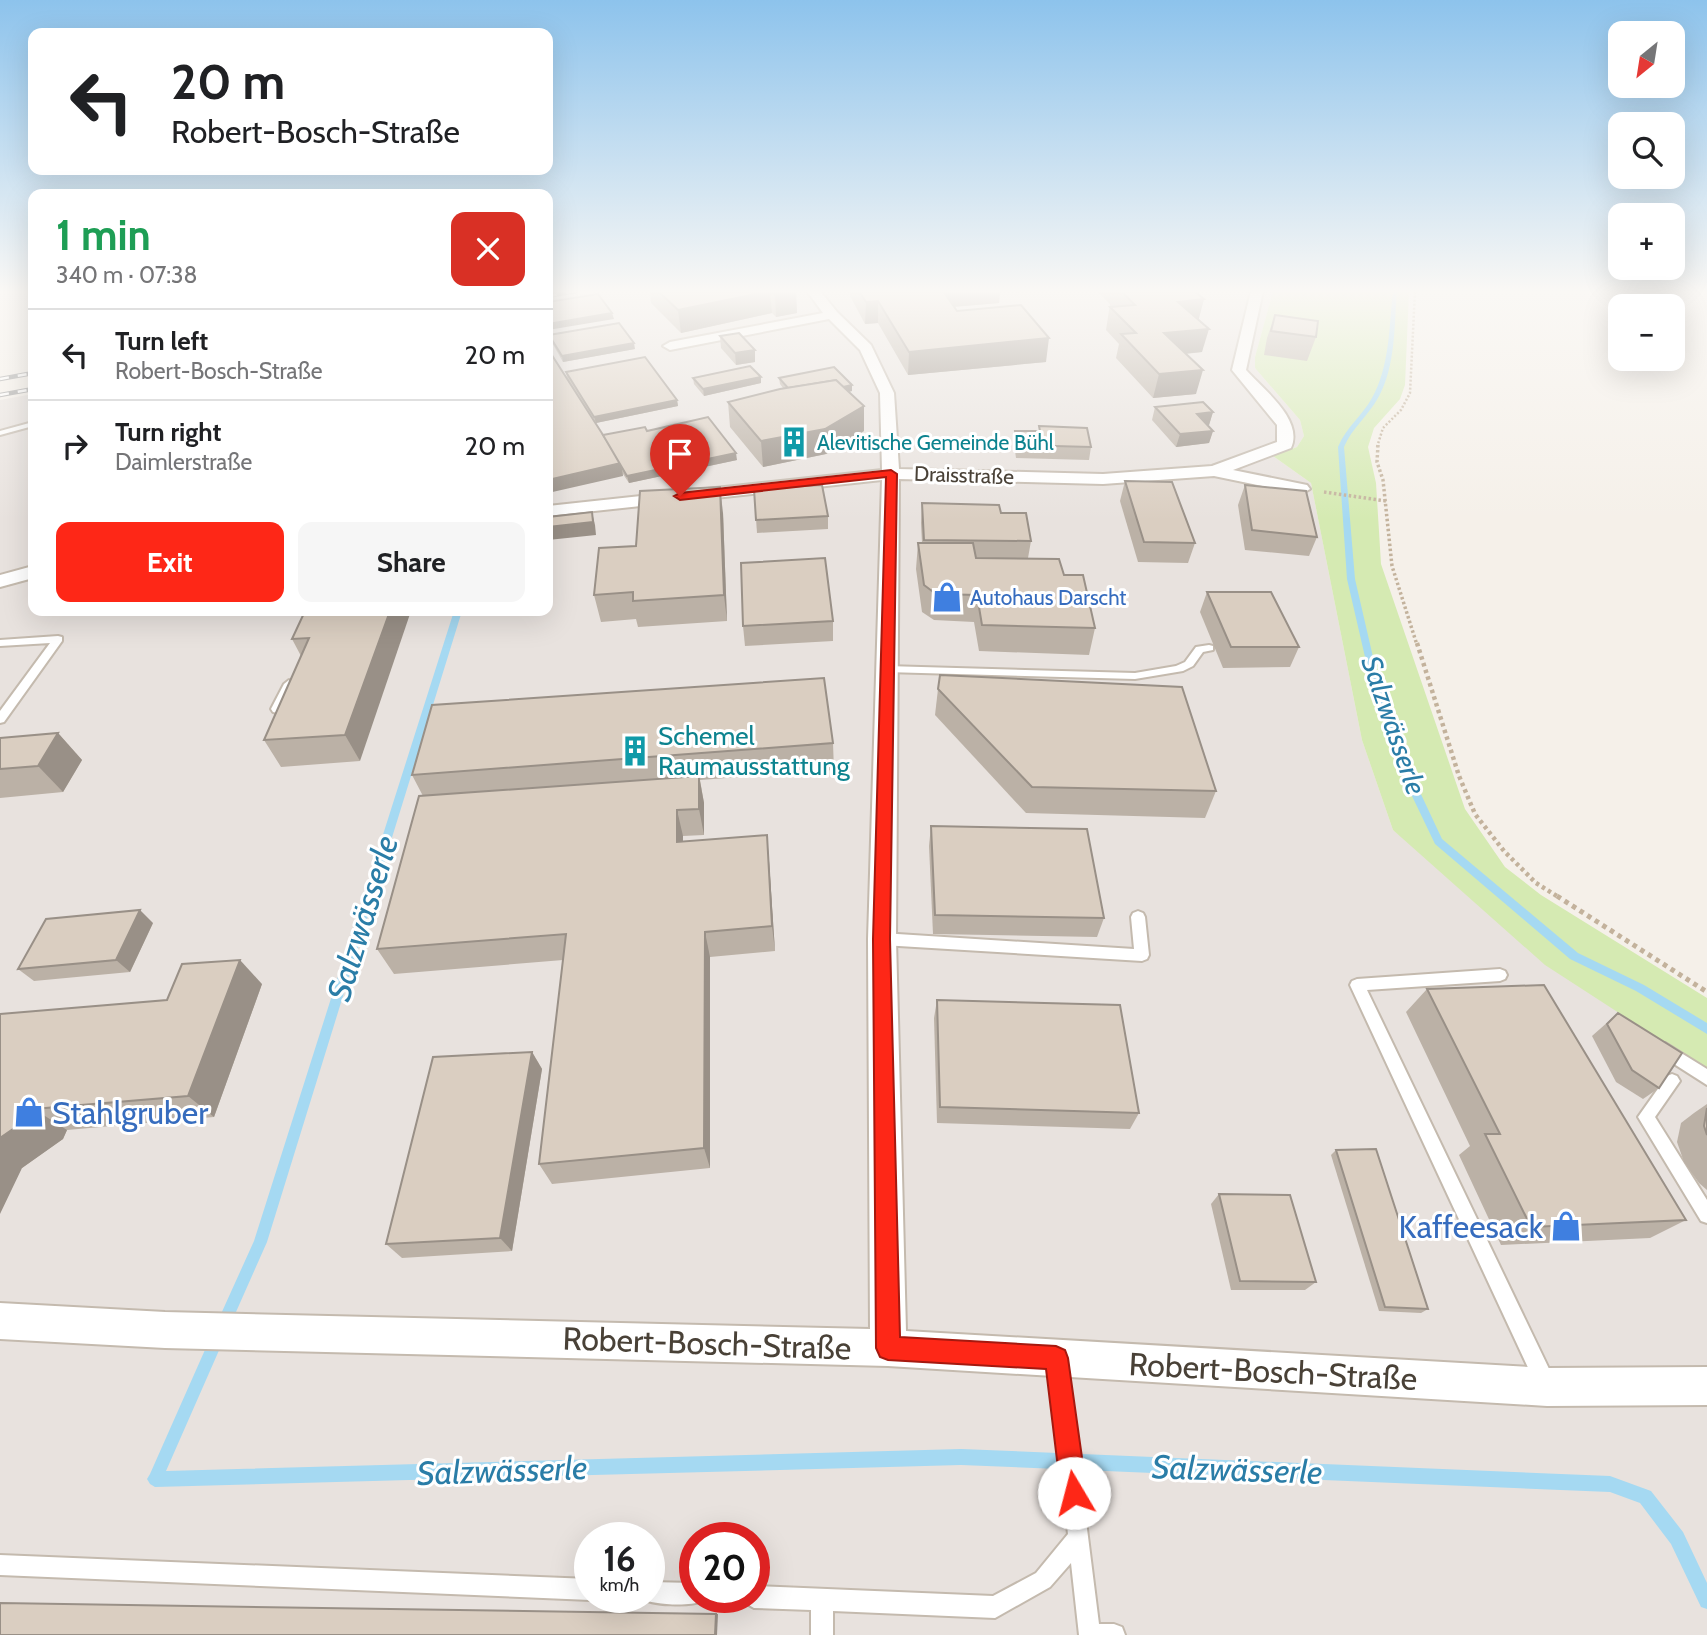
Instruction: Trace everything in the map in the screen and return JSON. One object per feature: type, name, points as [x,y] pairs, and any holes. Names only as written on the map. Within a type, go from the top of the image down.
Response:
[{"type":"street","points":[[875,367],[887,393],[891,474],[881,939],[888,1348]]},
{"type":"street","name":"Draisstraße","points":[[1214,471],[1285,445],[1285,424],[1240,370],[1241,367]]},
{"type":"street","name":"Draisstraße","points":[[553,510],[891,474],[1102,479],[1214,471],[1301,489]]},
{"type":"street","points":[[0,581],[28,573]]},
{"type":"street","name":"Robert-Bosch-Straße","points":[[0,1321],[165,1330],[888,1348],[1547,1387],[1707,1385]]},
{"type":"lane","points":[[0,433],[28,425]]},
{"type":"lane","points":[[0,643],[58,639],[0,719]]},
{"type":"lane","points":[[886,669],[1135,676],[1178,669],[1189,664],[1200,649],[1209,648]]},
{"type":"lane","points":[[277,709],[294,674]]},
{"type":"lane","points":[[881,939],[1142,955],[1138,918]]},
{"type":"lane","points":[[1500,975],[1357,985],[1547,1387]]},
{"type":"lane","points":[[1665,1050],[1707,1078]]},
{"type":"lane","points":[[1672,1081],[1646,1117],[1707,1215]]},
{"type":"lane","points":[[1056,1358],[1090,1634],[1114,1635]]},
{"type":"lane","points":[[770,1598],[995,1607],[1044,1580],[1078,1538]]},
{"type":"lane","points":[[0,1565],[574,1589]]},
{"type":"lane","points":[[822,1600],[822,1635]]},
{"type":"path","points":[[1411,367],[1410,393],[1401,410],[1383,428],[1377,448],[1377,463],[1384,480],[1392,566],[1404,610],[1459,776],[1475,814],[1504,851],[1536,883],[1707,992]]},
{"type":"path","points":[[1301,489],[1386,501]]},
{"type":"shaded area","points":[[553,367],[1255,367],[1300,420],[1304,436],[1297,447],[1273,456],[1311,483],[1362,740],[1393,830],[1707,1070],[1707,1635],[0,1635],[0,400],[28,395],[28,616],[553,616]]},
{"type":"green space","points":[[1406,367],[1405,385],[1400,399],[1374,428],[1368,447],[1376,483],[1381,564],[1465,809],[1505,867],[1541,895],[1707,998],[1707,1070],[1545,965],[1393,830],[1362,740],[1311,483],[1273,456],[1297,447],[1304,436],[1300,420],[1255,368]]},
{"type":"building","points":[[553,367],[560,367],[621,463],[553,479]]},
{"type":"building","points":[[591,367],[653,367],[677,400],[594,417],[566,372]]},
{"type":"building","points":[[744,367],[751,367],[761,377],[703,389],[693,378]]},
{"type":"building","points":[[834,367],[852,385],[843,387],[836,380],[788,388],[779,378]]},
{"type":"building","points":[[1153,367],[1200,367],[1203,370],[1159,374]]},
{"type":"building","points":[[836,380],[864,406],[825,429],[761,441],[728,402],[780,389]]},
{"type":"building","points":[[1203,402],[1213,412],[1197,414],[1213,431],[1180,434],[1155,407]]},
{"type":"building","points":[[708,417],[736,453],[627,476],[603,435],[645,427],[647,431]]},
{"type":"building","points":[[1039,426],[1087,428],[1091,447],[1017,445],[1015,431],[1040,431]]},
{"type":"building","points":[[1125,481],[1172,482],[1195,543],[1144,542]]},
{"type":"building","points":[[822,485],[828,516],[756,520],[754,489]]},
{"type":"building","points":[[1245,485],[1306,491],[1317,537],[1252,530]]},
{"type":"building","points":[[720,487],[724,595],[633,601],[633,592],[594,595],[599,548],[636,546],[640,491]]},
{"type":"building","points":[[922,503],[999,505],[1001,513],[1026,513],[1031,541],[924,540]]},
{"type":"building","points":[[592,512],[593,522],[553,526],[553,516]]},
{"type":"building","points":[[918,543],[973,543],[976,558],[1059,559],[1064,575],[1083,575],[1095,628],[982,625],[977,595],[936,594],[924,585]]},
{"type":"building","points":[[825,558],[833,621],[743,626],[741,563]]},
{"type":"building","points":[[1207,592],[1271,592],[1299,647],[1231,647]]},
{"type":"building","points":[[303,616],[388,616],[345,735],[264,740],[309,638],[292,639]]},
{"type":"building","points":[[940,675],[1182,687],[1216,791],[1032,787],[938,689]]},
{"type":"building","points":[[824,678],[833,743],[412,775],[432,705]]},
{"type":"building","points":[[58,733],[38,766],[0,769],[0,738]]},
{"type":"building","points":[[699,776],[699,809],[677,810],[677,842],[767,835],[772,926],[705,932],[704,1148],[539,1164],[566,934],[377,949],[419,796]]},
{"type":"building","points":[[931,826],[1087,829],[1104,918],[935,915]]},
{"type":"building","points":[[140,910],[116,960],[18,969],[46,919]]},
{"type":"building","points":[[240,960],[188,1096],[34,1109],[29,1118],[0,1138],[0,1014],[167,1000],[182,964]]},
{"type":"building","points":[[1544,985],[1686,1220],[1531,1227],[1485,1134],[1500,1134],[1427,989]]},
{"type":"building","points":[[937,1000],[1120,1005],[1139,1113],[940,1107]]},
{"type":"building","points":[[1618,1013],[1682,1053],[1659,1088],[1632,1070],[1607,1024]]},
{"type":"building","points":[[532,1052],[500,1238],[386,1244],[433,1057]]},
{"type":"building","points":[[1707,1108],[1707,1135],[1704,1126]]},
{"type":"building","points":[[1376,1149],[1428,1309],[1385,1307],[1336,1150]]},
{"type":"building","points":[[1219,1194],[1290,1195],[1316,1282],[1240,1281]]},
{"type":"building","points":[[0,1603],[716,1614],[715,1635],[0,1635]]},
{"type":"waterway","name":"Salzwässerle","points":[[1386,367],[1375,398],[1348,432],[1341,447],[1351,579],[1372,670],[1406,773],[1438,841],[1574,956],[1640,988],[1707,1029]]},
{"type":"waterway","name":"Salzwässerle","points":[[223,1325],[260,1242],[456,616]]},
{"type":"waterway","name":"Salzwässerle","points":[[217,1339],[155,1479],[961,1457],[1610,1484],[1645,1497],[1677,1538],[1707,1601]]},
{"type":"railway","points":[[0,379],[28,374]]},
{"type":"railway","points":[[0,395],[28,390]]},
{"type":"place","name":"Alevitische Gemeinde Bühl","points":[[794,442]]},
{"type":"place","name":"Autohaus Darscht","points":[[947,597]]},
{"type":"place","name":"Schemel Raumausstattung","points":[[635,751]]},
{"type":"place","name":"Stahlgruber","points":[[29,1112]]},
{"type":"place","name":"Kaffeesack","points":[[1566,1226]]},
{"type":"route","points":[[680,496],[891,474],[881,939],[888,1348],[1056,1358],[1074,1493]]}]
